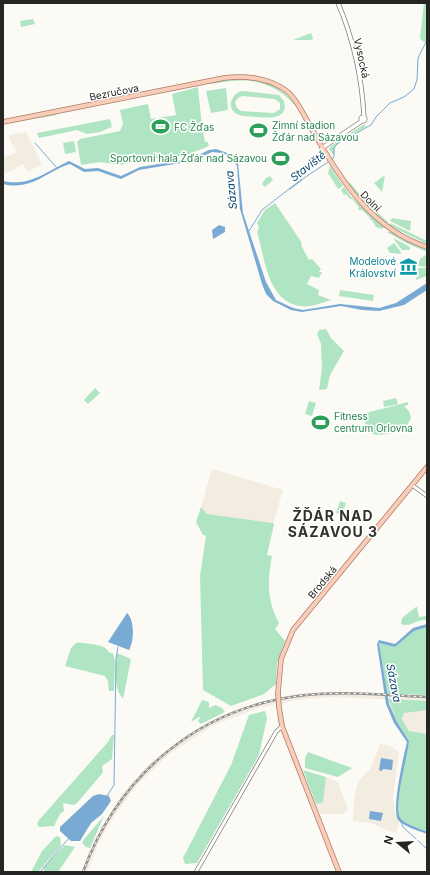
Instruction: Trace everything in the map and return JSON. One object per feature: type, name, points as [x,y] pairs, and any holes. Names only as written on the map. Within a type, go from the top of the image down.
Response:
[{"type":"main road","name":"Vysocká","points":[[322,148],[363,119],[363,103],[354,54],[348,29],[338,3]]},
{"type":"main road","name":"Bezručova","points":[[3,122],[229,77],[254,78],[271,82],[281,87],[293,99],[322,148]]},
{"type":"main road","name":"Dolní","points":[[322,148],[352,193],[373,215],[399,234],[427,247]]},
{"type":"main road","name":"Brodská","points":[[339,872],[282,726],[278,693],[281,659],[293,630],[427,467]]},
{"type":"street","points":[[412,485],[427,496]]},
{"type":"street","points":[[196,872],[276,732],[282,726]]},
{"type":"shaded area","points":[[26,132],[42,164],[28,172],[23,164],[5,174],[3,157],[17,153],[9,138],[9,135]]},
{"type":"shaded area","points":[[212,469],[283,490],[273,523],[207,514],[201,507]]},
{"type":"shaded area","points":[[330,692],[427,695],[427,701],[330,697],[297,700],[258,708],[212,726],[168,755],[135,787],[109,824],[98,844],[87,872],[81,872],[99,832],[123,794],[148,765],[181,739],[209,722],[256,703],[297,694]]},
{"type":"shaded area","points":[[416,710],[427,710],[427,734],[409,731],[402,719],[404,713]]},
{"type":"shaded area","points":[[380,744],[391,746],[399,752],[393,797],[395,813],[399,823],[396,833],[371,823],[353,821],[354,799],[358,782],[370,769]]},
{"type":"shaded area","points":[[326,777],[338,782],[348,810],[342,814],[320,814],[316,804],[323,802]]},
{"type":"green space","points":[[424,3],[427,3],[426,42],[422,41],[420,38]]},
{"type":"green space","points":[[33,19],[35,24],[21,27],[20,21]]},
{"type":"green space","points":[[311,33],[313,38],[312,40],[293,40]]},
{"type":"green space","points":[[236,78],[255,80],[271,85],[286,94],[297,108],[277,90],[260,83],[242,80],[214,84],[208,83]]},
{"type":"green space","name":"FC Žďas","points":[[198,87],[205,142],[208,142],[209,146],[184,156],[153,158],[120,165],[100,162],[81,165],[77,142],[80,139],[120,131],[123,124],[120,110],[148,104],[151,119],[176,115],[172,94]]},
{"type":"green space","points":[[226,88],[228,110],[211,113],[206,91]]},
{"type":"green space","points":[[242,91],[279,95],[284,101],[285,107],[281,115],[271,117],[242,116],[234,111],[231,105],[231,101],[238,93]],"holes":[[[242,96],[275,99],[280,103],[280,109],[274,113],[241,111],[237,108],[235,102]]]},
{"type":"green space","points":[[56,114],[57,115],[3,124]]},
{"type":"green space","points":[[110,119],[112,127],[100,132],[87,134],[77,130],[39,138],[37,133]]},
{"type":"green space","points":[[363,125],[366,127],[335,146],[334,156],[329,149],[331,146]]},
{"type":"green space","points":[[74,141],[76,152],[65,154],[63,143]]},
{"type":"green space","points":[[330,166],[343,186],[338,189],[328,173]]},
{"type":"green space","points":[[385,175],[382,192],[374,183]]},
{"type":"green space","points":[[270,176],[273,180],[265,187],[262,184],[266,178]]},
{"type":"green space","points":[[350,183],[368,204],[388,222],[387,223],[367,206],[348,184]]},
{"type":"green space","points":[[344,187],[352,198],[384,227],[382,229],[376,227],[372,220],[370,220],[370,218],[362,210],[358,210],[359,207],[352,199],[350,199],[346,194],[344,195],[341,190]]},
{"type":"green space","points":[[275,203],[300,240],[309,260],[312,259],[321,269],[319,272],[322,272],[319,278],[311,276],[307,284],[319,290],[318,295],[331,300],[312,306],[300,306],[289,302],[280,296],[274,287],[265,266],[257,232],[259,227],[257,223],[265,210]]},
{"type":"green space","points":[[392,218],[411,221],[410,231],[390,221]]},
{"type":"green space","points":[[390,223],[427,241],[427,244],[388,225]]},
{"type":"green space","points":[[387,232],[391,232],[427,249],[427,252],[406,243]]},
{"type":"green space","points":[[393,238],[410,247],[410,250],[402,250]]},
{"type":"green space","points":[[394,243],[401,254],[390,253],[387,248]]},
{"type":"green space","points":[[427,254],[427,267],[418,266],[420,259]]},
{"type":"green space","points":[[418,268],[427,268],[427,276],[416,280]]},
{"type":"green space","points":[[340,290],[374,295],[373,301],[339,296]]},
{"type":"green space","points":[[326,329],[331,338],[344,351],[330,375],[327,389],[319,390],[322,368],[321,344],[317,334],[319,330]]},
{"type":"green space","points":[[95,388],[100,393],[88,404],[84,400]]},
{"type":"green space","points":[[396,398],[398,404],[384,407],[383,401]]},
{"type":"green space","points":[[309,401],[316,403],[312,416],[305,414]]},
{"type":"green space","points":[[408,402],[408,405],[404,406],[409,411],[411,418],[406,427],[390,433],[378,435],[369,432],[366,428],[365,422],[367,416],[363,417],[362,414]]},
{"type":"green space","points":[[340,501],[346,503],[342,515],[336,513]]},
{"type":"green space","points":[[201,507],[207,514],[274,524],[267,555],[272,556],[269,574],[269,591],[272,606],[279,623],[275,629],[285,641],[277,663],[276,684],[264,694],[231,706],[203,690],[200,576],[206,536],[203,535],[196,522]]},
{"type":"green space","points":[[416,607],[419,617],[427,616],[427,620],[421,620],[408,625],[401,624],[402,618]]},
{"type":"green space","points":[[427,627],[427,695],[387,693],[379,643],[395,647],[414,631]]},
{"type":"green space","points":[[76,643],[86,643],[100,646],[113,653],[115,661],[114,691],[109,691],[108,681],[105,676],[65,666],[71,648]]},
{"type":"green space","points":[[117,653],[131,659],[123,699],[116,683],[115,671]]},
{"type":"green space","points":[[388,699],[427,701],[427,710],[404,713],[402,719],[409,731],[427,734],[427,832],[403,821],[399,814],[399,794],[409,741],[397,722]]},
{"type":"green space","points":[[202,700],[209,702],[209,708],[215,705],[222,708],[225,712],[201,724],[198,721],[201,716],[191,722]]},
{"type":"green space","points":[[265,711],[267,718],[259,755],[197,863],[185,864],[183,858],[231,765],[249,715]]},
{"type":"green space","points":[[112,735],[114,735],[112,759],[102,766],[103,772],[100,776],[74,805],[63,803],[64,811],[60,814],[54,826],[39,827],[37,824],[39,820],[108,742]]},
{"type":"green space","points":[[308,752],[352,768],[338,777],[305,768],[305,758]]},
{"type":"green space","points":[[303,770],[326,777],[323,802],[316,804]]},
{"type":"green space","points":[[104,816],[90,848],[86,847],[82,843],[84,839]]},
{"type":"green space","points":[[56,836],[60,837],[61,846],[38,872],[31,872],[42,851]]},
{"type":"green space","points":[[65,845],[75,847],[58,872],[44,872],[44,867]]},
{"type":"water","points":[[216,149],[233,155],[238,163],[243,213],[266,282],[276,300],[293,308],[303,310],[340,304],[379,308],[396,303],[427,283],[427,290],[404,305],[379,311],[362,310],[341,306],[302,312],[291,310],[273,301],[266,294],[262,284],[240,209],[237,166],[231,157],[222,153],[212,152],[193,161],[139,170],[121,179],[98,171],[84,172],[70,164],[30,183],[22,185],[3,184],[3,181],[21,182],[29,180],[45,174],[69,161],[85,169],[98,168],[121,176],[140,167],[190,159],[209,150]]},
{"type":"water","points":[[219,225],[225,227],[225,232],[213,239],[212,230]]},
{"type":"water","points":[[127,613],[130,616],[133,631],[132,642],[129,650],[108,642]]},
{"type":"water","points":[[427,624],[427,627],[414,631],[395,647],[379,643],[389,704],[397,722],[409,741],[399,794],[399,814],[403,821],[427,832],[427,834],[402,823],[399,821],[397,816],[396,807],[398,783],[407,742],[394,723],[386,704],[377,644],[379,640],[395,644],[413,628]]},
{"type":"water","points":[[381,758],[393,760],[392,770],[379,770]]},
{"type":"water","points":[[99,794],[109,796],[111,801],[102,814],[91,823],[80,841],[71,841],[60,831],[60,827],[93,796]]},
{"type":"water","points":[[370,811],[383,813],[381,821],[369,819]]},
{"type":"waterway","name":"Staviště","points":[[331,160],[334,157],[334,148],[337,144],[371,125],[376,117],[390,103],[404,97],[414,89],[417,80],[418,58],[427,40]]},
{"type":"waterway","points":[[35,143],[57,168]]},
{"type":"waterway","name":"Staviště","points":[[249,231],[262,210],[298,182],[328,162]]},
{"type":"waterway","name":"Staviště","points":[[290,189],[302,180]]},
{"type":"waterway","points":[[107,796],[114,785],[116,659],[118,647]]},
{"type":"waterway","points":[[401,822],[403,827],[427,849]]},
{"type":"waterway","points":[[40,872],[69,838]]},
{"type":"railway","points":[[83,872],[99,837],[118,805],[141,776],[168,751],[198,730],[232,714],[267,702],[306,695],[351,693],[427,697]]},
{"type":"place","name":"FC Žďas","points":[[161,127]]},
{"type":"place","name":"Zimní stadion Žďár nad Sázavou","points":[[259,131]]},
{"type":"place","name":"Sportovní hala Žďár nad Sázavou","points":[[280,158]]},
{"type":"place","name":"Modelové Království","points":[[409,267]]},
{"type":"place","name":"Fitness centrum Orlovna","points":[[321,422]]},
{"type":"district","name":"ŽĎÁR NAD SÁZAVOU 3","points":[[333,524]]},
{"type":"water label","name":"Sázava","points":[[231,190]]},
{"type":"water label","name":"Sázava","points":[[394,683]]}]
